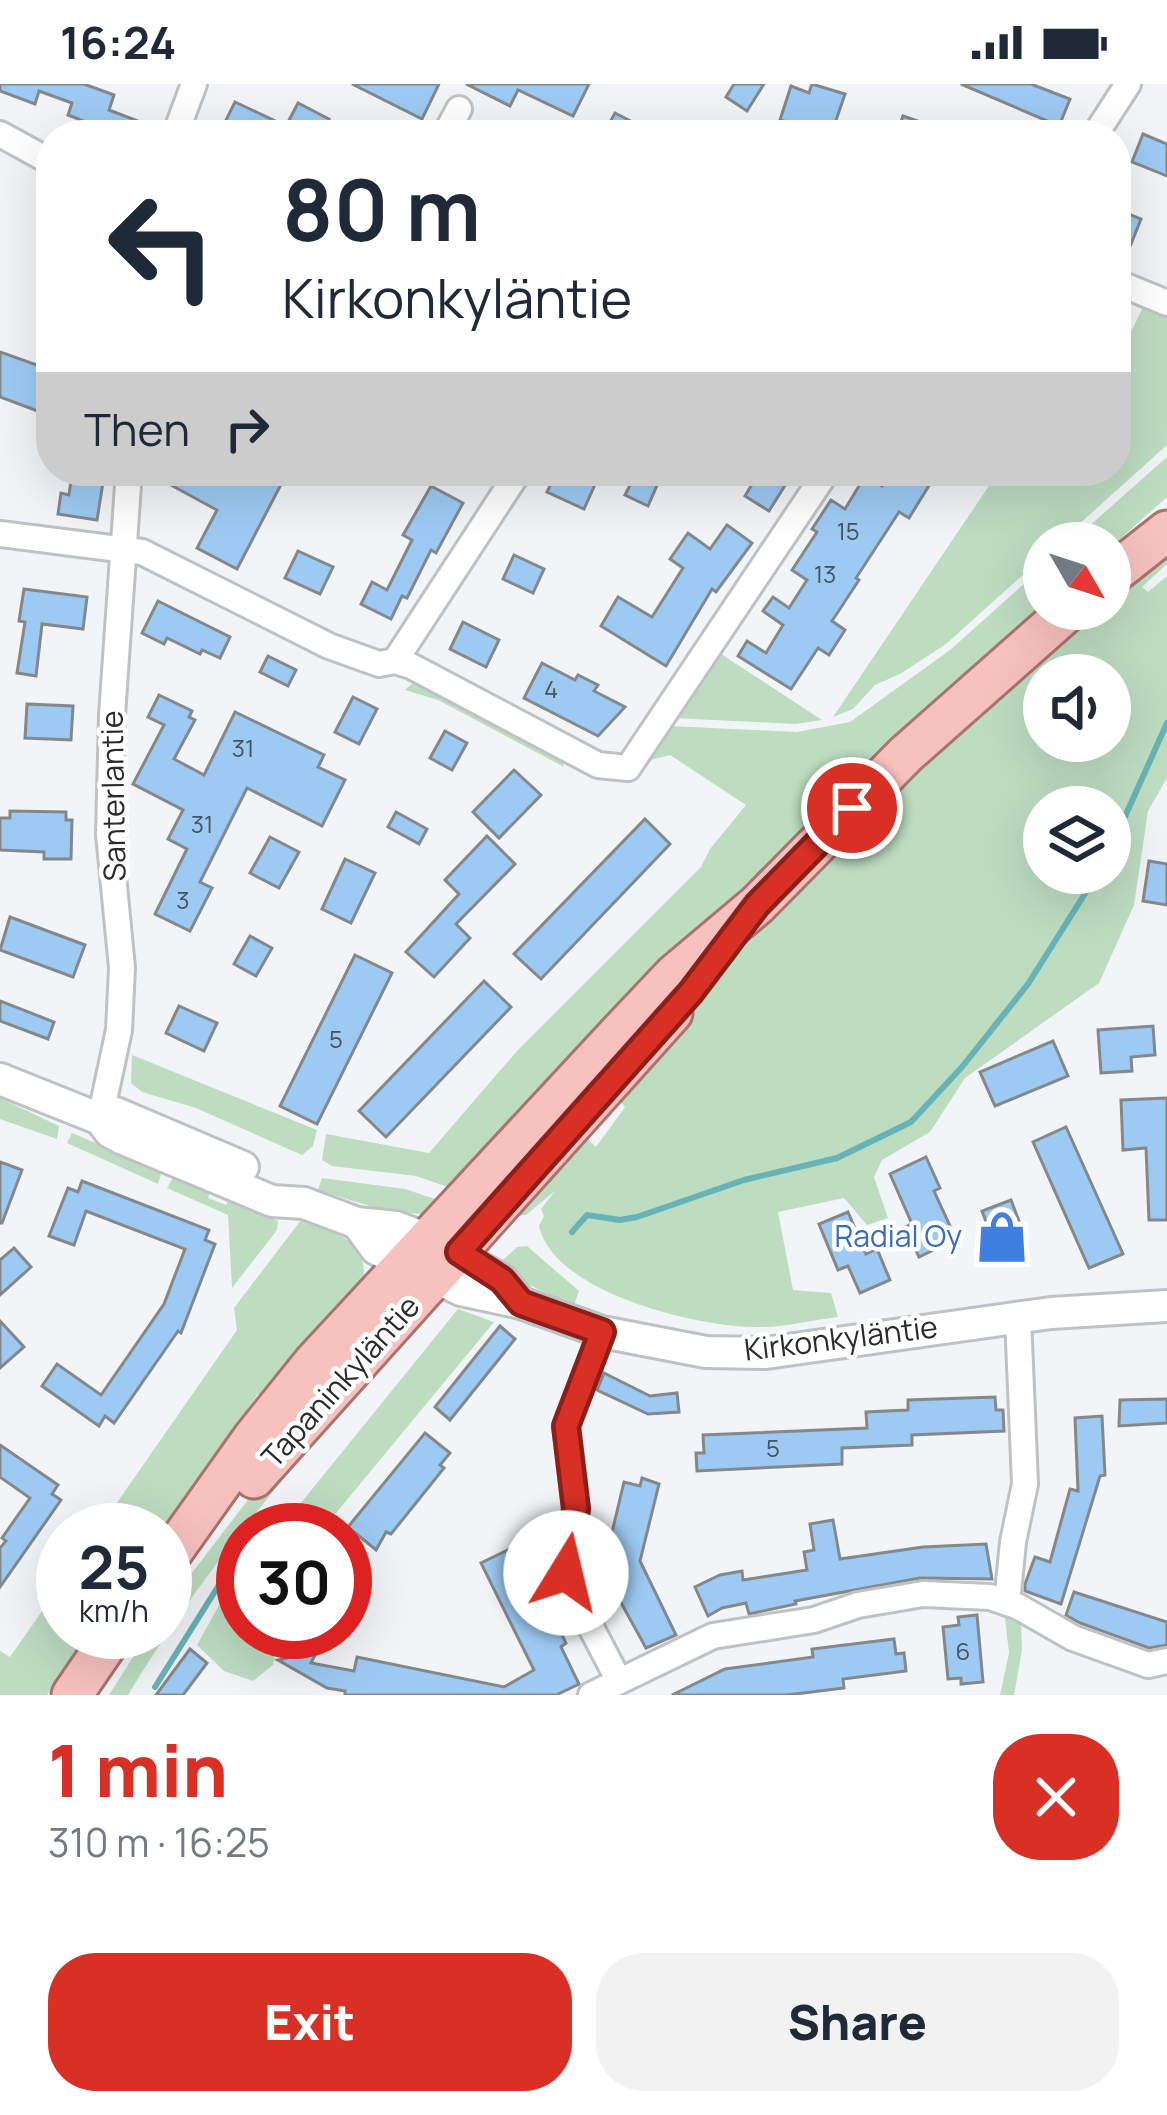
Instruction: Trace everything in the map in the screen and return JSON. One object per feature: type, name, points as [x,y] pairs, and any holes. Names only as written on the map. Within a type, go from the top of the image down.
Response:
[{"type":"main road","points":[[1131,559],[1167,531]]},
{"type":"main road","name":"Tapaninkyläntie","points":[[192,1555],[432,1259],[674,976],[757,905],[906,754],[1046,630]]},
{"type":"main road","name":"Tapaninkyläntie","points":[[192,1524],[314,1362],[432,1259]]},
{"type":"main road","points":[[72,1695],[97,1659]]},
{"type":"main road","points":[[96,1695],[118,1659]]},
{"type":"street","points":[[181,120],[194,84]]},
{"type":"street","points":[[1105,120],[1128,84]]},
{"type":"street","points":[[453,120],[459,109]]},
{"type":"street","points":[[0,134],[36,154]]},
{"type":"street","points":[[1131,288],[1167,304]]},
{"type":"street","name":"Santerlantie","points":[[100,1119],[119,1030],[122,968],[109,834],[128,486]]},
{"type":"street","points":[[395,661],[509,486]]},
{"type":"street","points":[[0,534],[142,552],[329,646],[379,664],[395,661],[411,666],[598,765],[628,768],[817,486]]},
{"type":"street","name":"Kirkonkyläntie","points":[[0,1079],[100,1119],[116,1113],[131,1119],[281,1184],[304,1203],[357,1223],[396,1227],[487,1298],[521,1303],[602,1332],[706,1352],[766,1353],[1018,1318],[1167,1306]]},
{"type":"street","points":[[1007,1603],[1012,1542],[1025,1484],[1018,1318]]},
{"type":"street","points":[[602,1332],[566,1426],[576,1509],[566,1573],[619,1681]]},
{"type":"street","points":[[591,1695],[713,1636],[814,1620],[858,1605],[923,1594],[990,1597],[1092,1645],[1148,1665],[1167,1660]]},
{"type":"green space","points":[[1144,305],[1167,315],[1167,445],[1131,477],[1131,332]]},
{"type":"green space","points":[[1167,457],[1167,497],[1131,529],[1131,522],[1094,522]]},
{"type":"green space","points":[[989,486],[1121,486],[1081,522],[1023,522],[1023,575],[946,644],[875,685],[853,709],[833,717]]},
{"type":"green space","points":[[1167,550],[1167,564],[1142,587],[1148,592],[1167,576],[1167,778],[1148,811],[1134,905],[1099,983],[965,1078],[930,1132],[882,1160],[874,1177],[888,1218],[867,1225],[844,1198],[778,1212],[793,1290],[831,1293],[838,1317],[765,1327],[698,1320],[630,1301],[570,1270],[550,1249],[539,1226],[544,1216],[541,1209],[555,1191],[526,1215],[515,1216],[587,1139],[596,1147],[625,1107],[620,1101],[646,1061],[799,889],[1023,672],[1023,762],[1131,762],[1131,654],[1042,654],[1066,631],[1131,630],[1131,578]]},
{"type":"green space","points":[[1023,585],[1023,627],[814,817],[560,1082],[462,1192],[416,1176],[332,1166],[322,1160],[326,1134],[429,1153],[517,1051],[701,867],[746,805],[670,755],[647,761],[670,726],[797,732],[850,722],[950,650]]},
{"type":"green space","points":[[718,652],[822,720],[795,724],[674,718]]},
{"type":"green space","points":[[415,681],[560,752],[564,767],[438,700],[405,690]]},
{"type":"green space","points":[[132,1055],[317,1130],[313,1146],[302,1155],[196,1108],[142,1092],[131,1083]]},
{"type":"green space","points":[[0,1098],[59,1126],[57,1139],[0,1119]]},
{"type":"green space","points":[[72,1133],[162,1171],[158,1184],[67,1143]]},
{"type":"green space","points":[[174,1176],[210,1191],[208,1198],[226,1205],[229,1200],[278,1221],[277,1230],[232,1288],[228,1215],[167,1188]]},
{"type":"green space","points":[[322,1178],[405,1189],[444,1202],[433,1213],[389,1210],[318,1190]]},
{"type":"green space","points":[[301,1220],[347,1240],[361,1256],[363,1281],[265,1396],[258,1394],[183,1503],[117,1503],[237,1330],[234,1308]]},
{"type":"green space","points":[[527,1246],[579,1291],[574,1305],[525,1282],[502,1261],[517,1247]]},
{"type":"green space","points":[[458,1309],[494,1322],[344,1503],[301,1503]]},
{"type":"green space","points":[[415,1324],[416,1329],[265,1503],[246,1503]]},
{"type":"green space","points":[[216,1542],[216,1565],[192,1597],[192,1573]]},
{"type":"green space","points":[[216,1611],[216,1659],[274,1659],[273,1665],[253,1681],[224,1671],[197,1645]]},
{"type":"green space","points":[[1005,1617],[1021,1623],[1022,1650],[1014,1695],[1000,1695],[1009,1653]]},
{"type":"green space","points":[[36,1620],[36,1659],[73,1659],[47,1695],[0,1695],[0,1651],[10,1657]]},
{"type":"green space","points":[[132,1659],[150,1659],[128,1695],[109,1695]]},
{"type":"building","points":[[0,84],[84,84],[114,95],[109,110],[135,120],[81,120],[68,115],[72,103],[39,91],[35,104],[0,91]]},
{"type":"building","points":[[352,84],[439,84],[422,119]]},
{"type":"building","points":[[466,84],[589,84],[573,116],[518,90],[510,106]]},
{"type":"building","points":[[734,84],[764,84],[747,111],[726,97]]},
{"type":"building","points":[[812,84],[845,94],[836,120],[780,120],[791,86],[809,93]]},
{"type":"building","points":[[961,84],[1031,84],[1070,99],[1061,120],[1045,120]]},
{"type":"building","points":[[235,102],[273,120],[226,120]]},
{"type":"building","points":[[298,103],[328,120],[289,120]]},
{"type":"building","points":[[1143,134],[1167,144],[1167,176],[1132,162]]},
{"type":"building","points":[[1131,215],[1141,219],[1131,244]]},
{"type":"building","points":[[0,352],[36,365],[36,410],[0,397]]},
{"type":"building","points":[[70,486],[102,486],[97,520],[58,514],[61,493],[69,495]]},
{"type":"building","points":[[173,486],[280,486],[237,569],[197,548],[217,510]]},
{"type":"building","points":[[431,486],[463,503],[391,619],[361,604],[372,582],[387,590],[412,540],[403,535]]},
{"type":"building","points":[[550,486],[594,486],[584,509],[547,492]]},
{"type":"building","points":[[630,486],[657,486],[648,506],[625,495]]},
{"type":"building","points":[[751,486],[785,486],[769,511],[745,496]]},
{"type":"building","points":[[859,486],[929,486],[909,518],[899,512],[856,578],[832,621],[845,630],[829,655],[818,648],[791,689],[738,656],[747,641],[766,653],[783,625],[763,611],[773,597],[789,608],[807,580],[792,570],[817,532],[812,529],[831,500],[845,509]]},
{"type":"building","points":[[727,525],[752,543],[716,592],[712,589],[666,666],[601,626],[618,597],[652,617],[683,568],[670,559],[688,533],[710,549]]},
{"type":"building","points":[[298,551],[333,567],[320,594],[285,578]]},
{"type":"building","points":[[514,555],[544,569],[533,593],[503,579]]},
{"type":"building","points":[[24,589],[87,597],[83,629],[42,624],[36,676],[17,673],[25,622],[19,621]]},
{"type":"building","points":[[158,601],[230,637],[220,658],[167,638],[164,644],[142,633]]},
{"type":"building","points":[[463,622],[499,640],[486,667],[450,649]]},
{"type":"building","points":[[268,656],[296,670],[288,686],[260,672]]},
{"type":"building","points":[[542,663],[575,680],[578,675],[598,685],[594,691],[625,707],[598,736],[524,698]]},
{"type":"building","points":[[159,695],[192,711],[189,717],[195,720],[174,759],[204,775],[235,712],[324,755],[318,767],[345,780],[322,826],[247,788],[200,882],[212,888],[190,931],[155,914],[187,849],[168,839],[183,810],[133,784],[164,725],[148,717]]},
{"type":"building","points":[[353,697],[377,709],[359,744],[335,732]]},
{"type":"building","points":[[27,704],[73,706],[71,740],[25,738]]},
{"type":"building","points":[[445,731],[467,743],[452,770],[430,758]]},
{"type":"building","points":[[514,770],[541,795],[499,838],[473,812]]},
{"type":"building","points":[[10,811],[66,812],[66,820],[72,820],[71,859],[0,850],[0,818],[10,818]]},
{"type":"building","points":[[396,812],[427,829],[419,844],[388,827]]},
{"type":"building","points":[[645,819],[670,844],[541,979],[514,954]]},
{"type":"building","points":[[487,836],[515,864],[456,924],[470,938],[434,977],[406,952],[459,894],[445,880]]},
{"type":"building","points":[[270,837],[299,852],[279,888],[250,873]]},
{"type":"building","points":[[345,859],[375,873],[351,923],[322,909]]},
{"type":"building","points":[[1149,861],[1167,864],[1167,905],[1143,901]]},
{"type":"building","points":[[10,917],[85,945],[73,977],[0,950]]},
{"type":"building","points":[[250,936],[272,948],[256,976],[234,964]]},
{"type":"building","points":[[355,955],[392,973],[317,1124],[280,1106]]},
{"type":"building","points":[[484,981],[511,1007],[386,1137],[359,1111]]},
{"type":"building","points":[[0,1001],[54,1022],[48,1039],[0,1021]]},
{"type":"building","points":[[179,1006],[217,1023],[204,1051],[166,1033]]},
{"type":"building","points":[[1153,1026],[1155,1055],[1131,1057],[1132,1071],[1101,1073],[1098,1030]]},
{"type":"building","points":[[1053,1041],[1068,1076],[995,1106],[980,1072]]},
{"type":"building","points":[[1167,1098],[1167,1220],[1149,1220],[1146,1148],[1123,1150],[1121,1100]]},
{"type":"building","points":[[1066,1127],[1123,1254],[1089,1268],[1033,1142]]},
{"type":"building","points":[[926,1157],[940,1188],[934,1191],[956,1239],[919,1257],[905,1227],[912,1224],[890,1174]]},
{"type":"building","points":[[0,1162],[22,1170],[2,1223],[0,1223]]},
{"type":"building","points":[[82,1181],[209,1230],[205,1240],[215,1244],[181,1333],[178,1331],[114,1423],[105,1416],[99,1426],[42,1386],[57,1364],[101,1395],[164,1304],[185,1249],[86,1211],[74,1245],[49,1236],[68,1188],[78,1192]]},
{"type":"building","points":[[1011,1200],[1025,1237],[996,1248],[982,1211]]},
{"type":"building","points":[[848,1212],[866,1254],[877,1249],[890,1280],[860,1293],[848,1266],[838,1270],[819,1224]]},
{"type":"building","points":[[14,1248],[31,1267],[0,1295],[0,1260]]},
{"type":"building","points":[[0,1321],[24,1347],[0,1368]]},
{"type":"building","points":[[500,1326],[515,1339],[450,1420],[435,1407]]},
{"type":"building","points":[[604,1373],[650,1396],[677,1393],[679,1412],[648,1414],[597,1390]]},
{"type":"building","points":[[995,1397],[996,1410],[1003,1410],[1004,1431],[912,1435],[912,1445],[842,1448],[842,1464],[697,1471],[696,1453],[704,1453],[703,1435],[867,1428],[866,1412],[908,1410],[908,1400]]},
{"type":"building","points":[[1167,1399],[1167,1423],[1119,1426],[1120,1400]]},
{"type":"building","points":[[1102,1416],[1105,1475],[1100,1476],[1061,1604],[1025,1591],[1025,1584],[1035,1557],[1050,1562],[1070,1489],[1078,1491],[1075,1418]]},
{"type":"building","points":[[425,1433],[450,1453],[440,1465],[444,1468],[391,1534],[386,1532],[376,1550],[372,1547],[372,1503],[368,1503]]},
{"type":"building","points":[[0,1445],[58,1485],[52,1494],[61,1500],[36,1503],[36,1536],[0,1587],[0,1548],[6,1541],[2,1538],[30,1498],[0,1477]]},
{"type":"building","points":[[642,1478],[659,1484],[640,1561],[676,1635],[646,1648],[603,1570],[624,1482],[640,1486]]},
{"type":"building","points":[[833,1520],[840,1559],[986,1544],[992,1579],[920,1578],[749,1614],[746,1603],[708,1616],[695,1587],[742,1571],[743,1580],[807,1570],[804,1552],[814,1550],[810,1524]]},
{"type":"building","points":[[518,1545],[566,1643],[561,1647],[579,1684],[556,1695],[345,1695],[278,1660],[313,1659],[311,1663],[354,1671],[357,1659],[367,1659],[504,1687],[534,1670],[481,1563]]},
{"type":"building","points":[[1074,1592],[1167,1622],[1167,1645],[1149,1648],[1080,1623],[1066,1615]]},
{"type":"building","points":[[977,1615],[983,1682],[961,1684],[961,1678],[948,1679],[943,1627],[959,1625],[958,1617]]},
{"type":"building","points":[[894,1639],[896,1654],[904,1653],[906,1671],[843,1679],[844,1688],[787,1695],[672,1695],[725,1669],[813,1657],[812,1649]]},
{"type":"building","points":[[192,1651],[207,1663],[183,1695],[156,1695],[183,1659],[192,1659]]},
{"type":"waterway","points":[[1131,803],[1167,723]]},
{"type":"waterway","points":[[572,1232],[587,1215],[620,1220],[637,1217],[744,1180],[837,1158],[911,1122],[1028,984],[1085,894]]},
{"type":"waterway","points":[[155,1687],[216,1590]]},
{"type":"place","name":"Radial Oy","points":[[1002,1237]]},
{"type":"route","points":[[566,1573],[576,1509],[566,1426],[602,1332],[521,1303],[502,1280],[459,1252],[691,992],[757,905],[852,808]]}]
